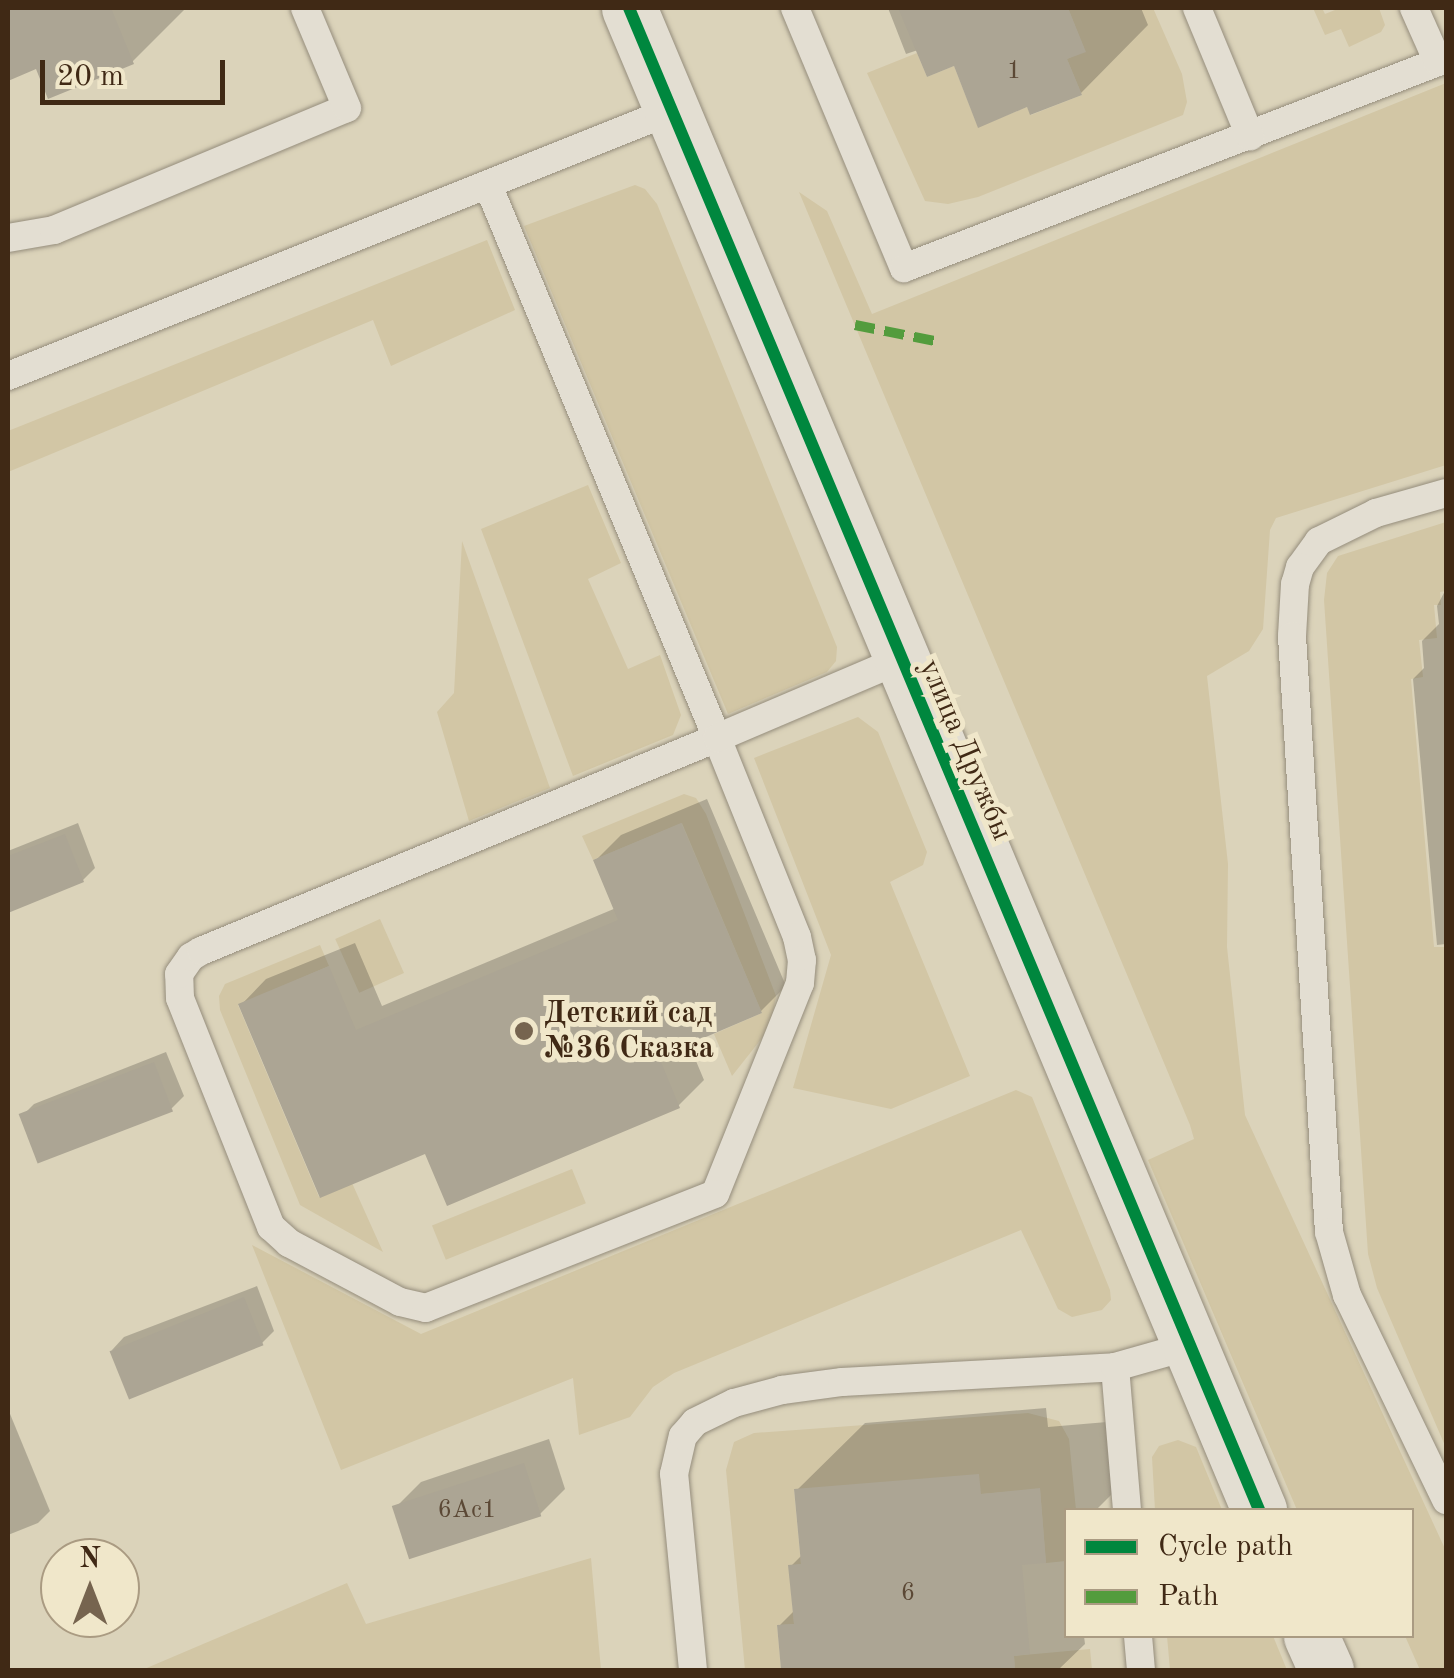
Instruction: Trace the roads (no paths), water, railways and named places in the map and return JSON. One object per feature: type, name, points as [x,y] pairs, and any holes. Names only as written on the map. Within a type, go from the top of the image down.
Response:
[{"type":"street","name":"улица Дружбы","points":[[630,8],[1258,1508]]},
{"type":"street","points":[[1313,1638],[1326,1670]]},
{"type":"lane","points":[[8,238],[54,230],[347,108],[305,8]]},
{"type":"lane","points":[[794,8],[904,268],[1442,60],[1414,8]]},
{"type":"lane","points":[[1197,8],[1250,136]]},
{"type":"lane","points":[[8,376],[672,111]]},
{"type":"lane","points":[[488,185],[718,738],[797,936],[802,971],[714,1194],[426,1308],[400,1302],[279,1236],[265,1217],[184,1011],[178,986],[184,965],[202,951],[718,738],[900,660]]},
{"type":"lane","points":[[1446,493],[1376,512],[1319,541],[1300,567],[1294,584],[1292,636],[1329,1232],[1347,1295],[1446,1500]]},
{"type":"lane","points":[[693,1670],[674,1474],[682,1436],[695,1422],[734,1404],[782,1390],[842,1382],[1115,1366],[1189,1346]]},
{"type":"lane","points":[[1115,1366],[1127,1508]]},
{"type":"lane","points":[[1138,1638],[1141,1670]]},
{"type":"place","name":"Детский сад №36 Сказка","points":[[524,1031]]}]
